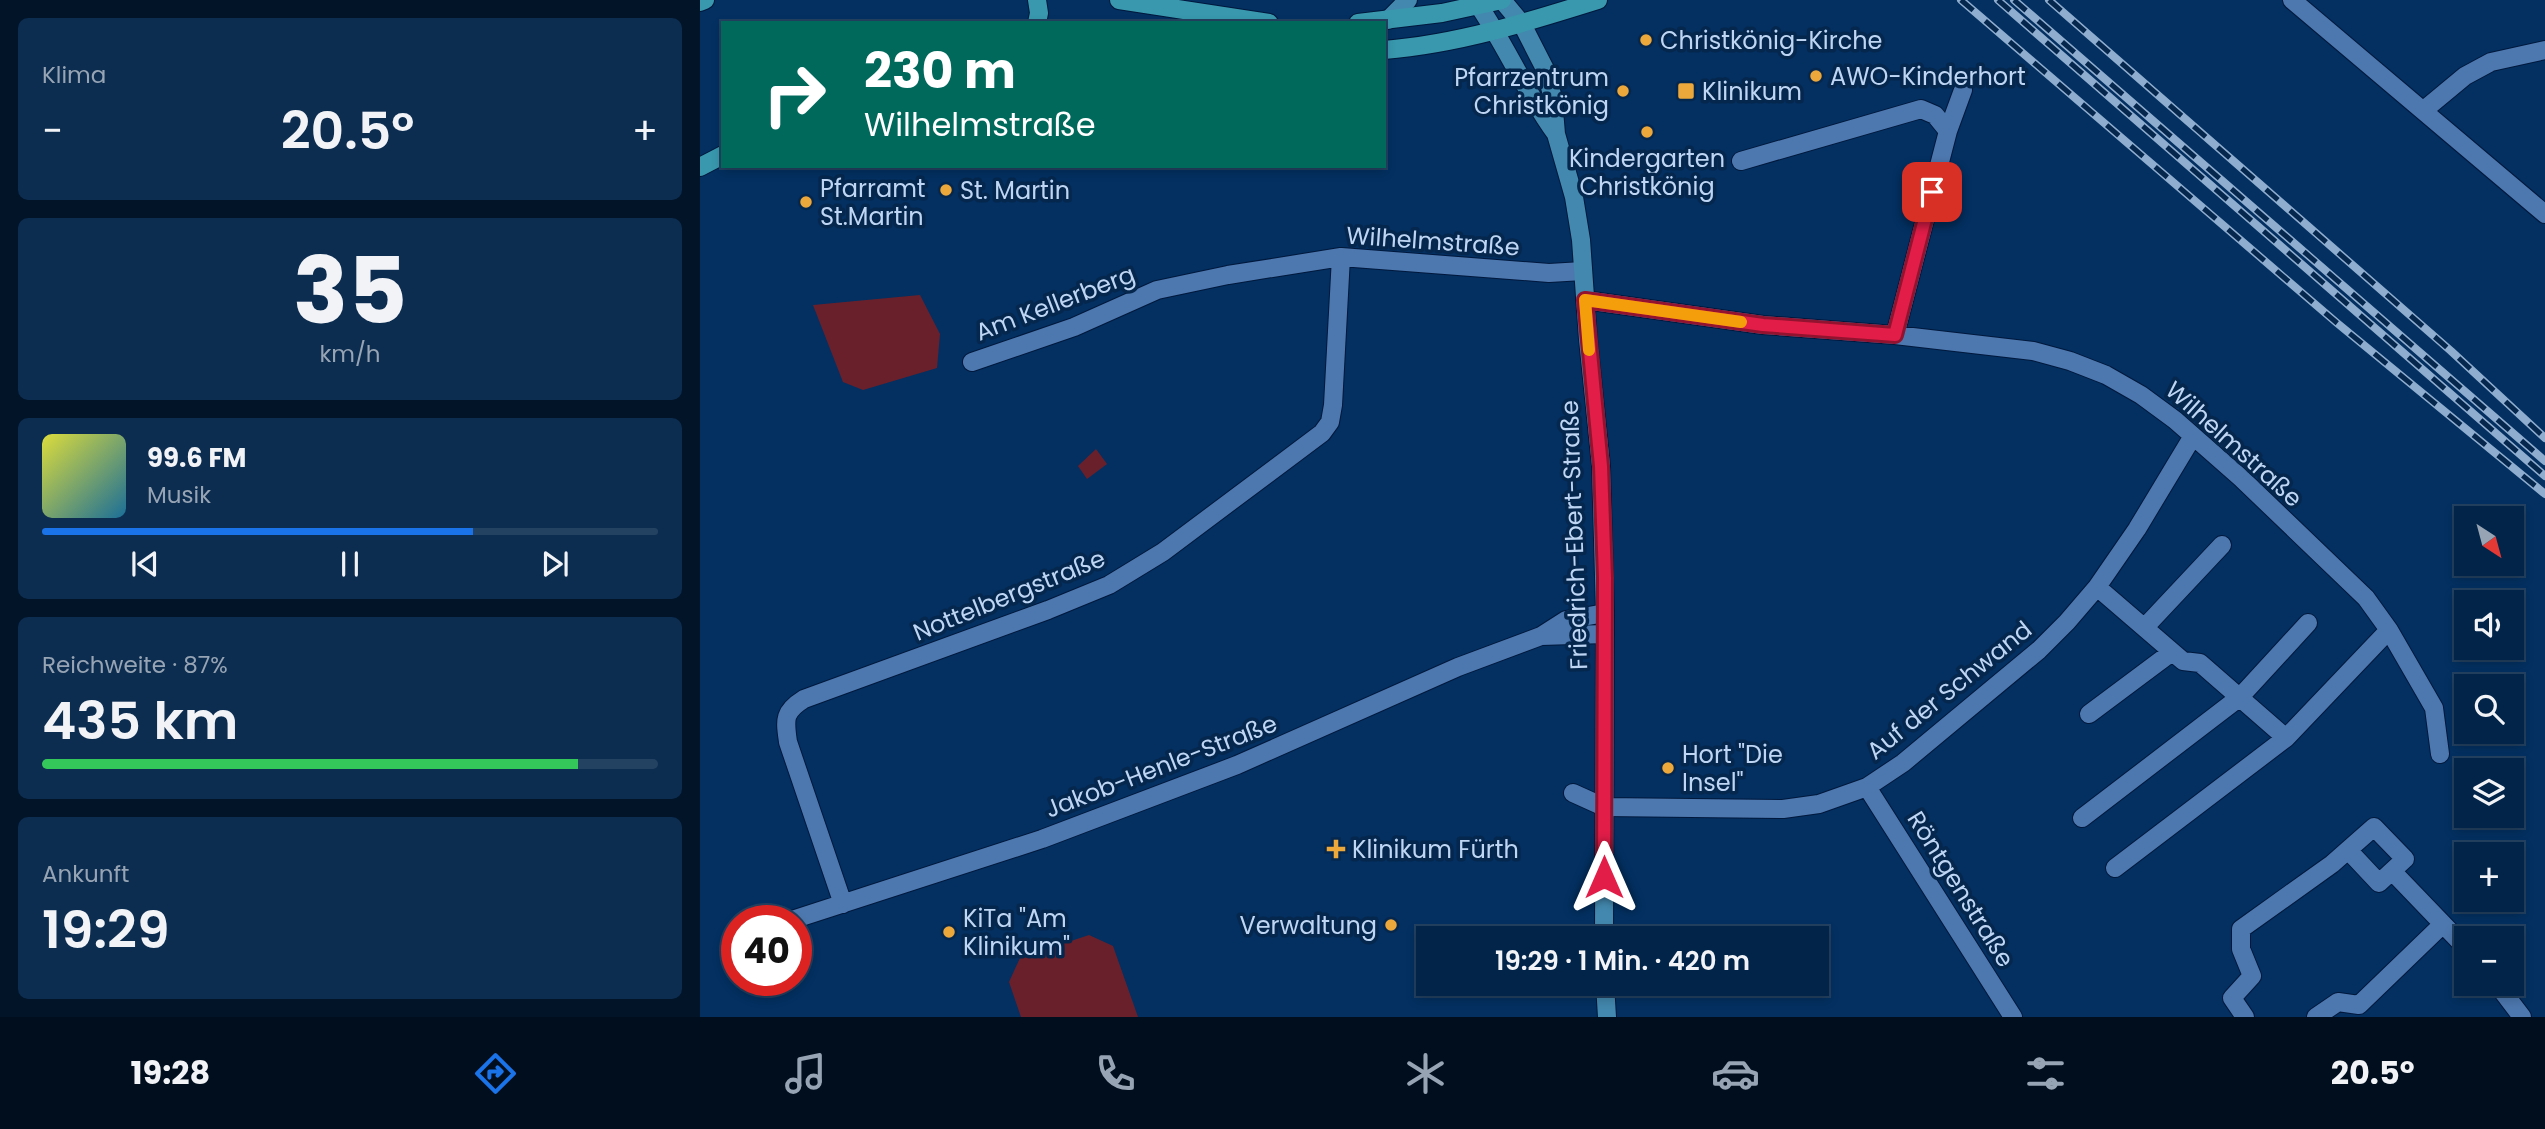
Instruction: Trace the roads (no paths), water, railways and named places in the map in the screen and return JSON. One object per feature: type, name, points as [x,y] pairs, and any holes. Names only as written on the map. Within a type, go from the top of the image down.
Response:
[{"type":"main road","points":[[700,2],[705,0]]},
{"type":"main road","points":[[1037,0],[1037,21]]},
{"type":"main road","points":[[1119,0],[1256,21]]},
{"type":"main road","points":[[1378,21],[1502,0]]},
{"type":"main road","points":[[1386,50],[1493,31],[1598,0]]},
{"type":"main road","points":[[700,167],[721,156]]},
{"type":"street","points":[[1388,20],[1408,0]]},
{"type":"street","name":"Friedrich-Ebert-Straße","points":[[1502,0],[1522,24],[1545,69],[1553,98],[1556,134],[1578,213],[1601,466],[1605,613],[1604,926]]},
{"type":"street","points":[[2292,0],[2545,214]]},
{"type":"street","name":"Friedrich-Ebert-Straße","points":[[1476,3],[1534,105],[1556,134]]},
{"type":"street","points":[[2424,110],[2465,76],[2491,62],[2545,50]]},
{"type":"street","points":[[1895,335],[1948,131],[1962,90]]},
{"type":"street","points":[[1741,161],[1921,109],[1935,114],[1948,131]]},
{"type":"street","name":"Wilhelmstraße","points":[[1157,290],[1228,275],[1341,257],[1549,273],[1583,271]]},
{"type":"street","name":"Nottelbergstraße","points":[[843,904],[788,742],[785,720],[791,707],[804,699],[1048,610],[1108,585],[1163,552],[1322,433],[1330,422],[1333,405],[1341,257]]},
{"type":"street","name":"Am Kellerberg","points":[[972,362],[1074,327],[1157,290]]},
{"type":"street","name":"Wilhelmstraße","points":[[1585,300],[1763,325],[1895,335],[2033,351],[2106,375],[2141,395],[2193,436],[2366,598],[2389,630],[2434,708],[2440,754]]},
{"type":"street","name":"Auf der Schwand","points":[[1604,807],[1783,809],[1819,804],[1867,788],[1903,763],[2039,650],[2067,622],[2098,587],[2137,529],[2193,436]]},
{"type":"street","points":[[2145,627],[2222,545]]},
{"type":"street","points":[[2098,587],[2183,661],[2200,663],[2286,738]]},
{"type":"street","name":"Jakob-Henle-Straße","points":[[812,914],[1042,839],[1224,770],[1458,667],[1541,636],[1566,620],[1605,613]]},
{"type":"street","points":[[2082,818],[2240,697],[2308,624]]},
{"type":"street","points":[[2115,868],[2286,738],[2389,630]]},
{"type":"street","name":"Jakob-Henle-Straße","points":[[1541,636],[1605,634]]},
{"type":"street","points":[[2089,714],[2172,652]]},
{"type":"street","name":"Röntgenstraße","points":[[1867,788],[2013,1017]]},
{"type":"street","points":[[1573,793],[1604,807]]},
{"type":"street","points":[[2245,1017],[2232,998],[2252,976],[2241,949],[2241,929],[2348,850],[2374,827],[2405,859],[2379,883],[2348,850]]},
{"type":"street","points":[[2392,871],[2454,935]]},
{"type":"street","points":[[2316,1017],[2338,1002],[2359,1005],[2444,924]]},
{"type":"street","points":[[1605,996],[1606,1017]]},
{"type":"street","points":[[2506,996],[2522,1017]]},
{"type":"railway","points":[[1961,0],[2337,323],[2545,494]]},
{"type":"railway","points":[[1998,0],[2545,476]]},
{"type":"railway","points":[[2014,0],[2545,461]]},
{"type":"railway","points":[[2049,0],[2451,351],[2545,438]]},
{"type":"place","name":"Christkönig-Kirche","points":[[1646,40]]},
{"type":"place","name":"AWO-Kinderhort","points":[[1816,76]]},
{"type":"place","name":"Pfarrzentrum Christkönig","points":[[1623,91]]},
{"type":"place","name":"Klinikum","points":[[1686,91]]},
{"type":"place","name":"Kindergarten Christkönig","points":[[1647,132]]},
{"type":"place","name":"St. Martin","points":[[946,190]]},
{"type":"place","name":"Pfarramt St.Martin","points":[[806,202]]},
{"type":"place","name":"Hort \"Die Insel\"","points":[[1668,768]]},
{"type":"place","name":"Klinikum Fürth","points":[[1336,849]]},
{"type":"place","name":"Verwaltung","points":[[1391,925]]},
{"type":"place","name":"KiTa \"Am Klinikum\"","points":[[949,932]]}]
